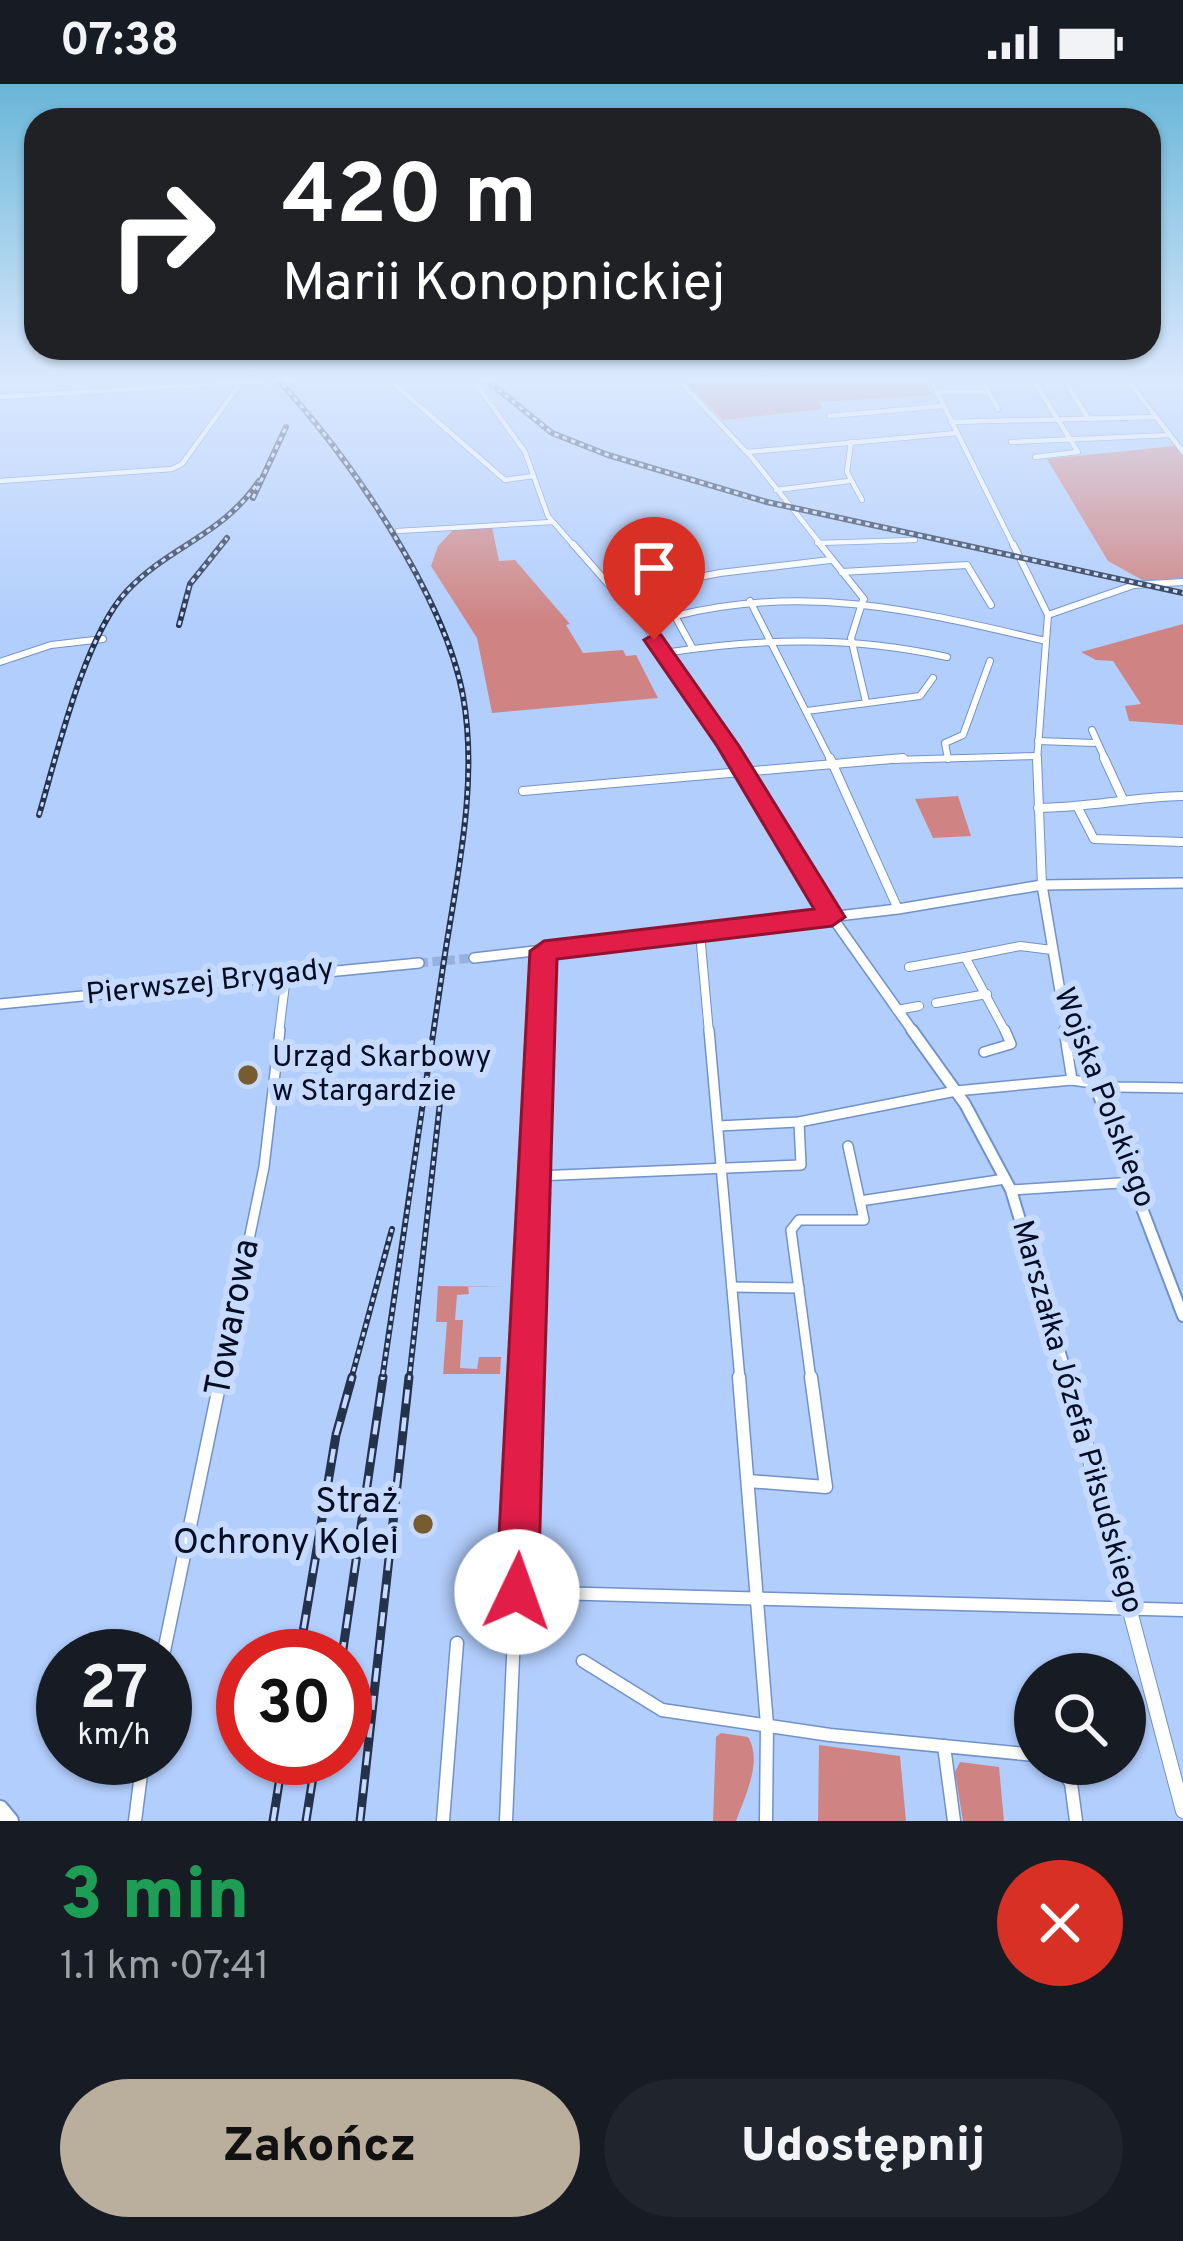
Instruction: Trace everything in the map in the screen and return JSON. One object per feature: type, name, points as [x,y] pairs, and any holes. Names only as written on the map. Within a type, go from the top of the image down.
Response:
[{"type":"main road","points":[[0,1809],[10,1821]]},
{"type":"street","points":[[0,481],[172,470],[186,459]]},
{"type":"street","points":[[481,459],[505,480],[534,476]]},
{"type":"street","points":[[398,531],[550,519],[528,459]]},
{"type":"street","points":[[752,459],[864,599]]},
{"type":"street","points":[[850,459],[849,482],[862,500]]},
{"type":"street","points":[[969,459],[1048,615],[1125,587],[1183,583]]},
{"type":"street","points":[[776,490],[849,482]]},
{"type":"street","name":"Marszałka Józefa Piłsudskiego","points":[[550,519],[664,653],[744,771],[832,917],[956,1091],[1008,1185],[1043,1284],[1183,1811]]},
{"type":"street","points":[[817,543],[915,540]]},
{"type":"street","points":[[615,593],[720,573],[830,560]]},
{"type":"street","points":[[841,573],[967,565],[991,604]]},
{"type":"street","points":[[864,599],[854,613],[850,639],[866,702]]},
{"type":"street","points":[[693,649],[675,616],[750,601],[864,599],[1046,641]]},
{"type":"street","points":[[750,601],[898,909]]},
{"type":"street","name":"Wojska Polskiego","points":[[1048,615],[1037,757],[1042,885],[1052,950],[1066,1011],[1183,1316]]},
{"type":"street","points":[[0,662],[51,645],[103,639]]},
{"type":"street","points":[[664,653],[770,639],[850,639],[947,657]]},
{"type":"street","points":[[948,759],[945,742],[963,735],[990,661]]},
{"type":"street","points":[[807,712],[920,696],[933,678]]},
{"type":"street","points":[[1092,730],[1122,796]]},
{"type":"street","points":[[1038,741],[1094,743]]},
{"type":"street","points":[[523,791],[628,786],[832,764],[1037,757]]},
{"type":"street","points":[[1038,808],[1078,808],[1122,796],[1183,796]]},
{"type":"street","points":[[1078,808],[1094,839],[1183,842]]},
{"type":"street","points":[[474,958],[898,909],[1042,885],[1183,883]]},
{"type":"street","points":[[700,933],[759,1599],[767,1725],[766,1821]]},
{"type":"street","points":[[909,967],[1020,946],[1052,950]]},
{"type":"street","points":[[506,1821],[544,951]]},
{"type":"street","points":[[965,957],[1011,1044],[984,1052]]},
{"type":"street","name":"Pierwszej Brygady","points":[[0,1004],[419,963]]},
{"type":"street","name":"Towarowa","points":[[169,1629],[261,1184],[286,976]]},
{"type":"street","points":[[936,1003],[987,994]]},
{"type":"street","points":[[897,1010],[920,1006]]},
{"type":"street","points":[[1066,1011],[1072,1080]]},
{"type":"street","points":[[718,1126],[799,1121],[956,1091],[1072,1080],[1183,1088]]},
{"type":"street","points":[[536,1176],[801,1165],[804,1149],[799,1121]]},
{"type":"street","points":[[747,1481],[826,1487],[791,1231],[795,1222],[805,1220],[864,1220],[848,1146]]},
{"type":"street","points":[[860,1201],[1008,1185],[1135,1182]]},
{"type":"street","points":[[732,1287],[799,1288]]},
{"type":"street","points":[[517,1592],[1183,1610]]},
{"type":"street","points":[[443,1821],[457,1643]]},
{"type":"street","points":[[584,1660],[662,1710],[1014,1753]]},
{"type":"street","points":[[944,1746],[954,1821]]},
{"type":"street","points":[[135,1821],[140,1785]]},
{"type":"street","points":[[1071,1785],[1076,1821]]},
{"type":"shaded area","points":[[1047,459],[1183,459],[1183,578],[1144,581],[1108,561]]},
{"type":"shaded area","points":[[492,527],[499,561],[515,560],[570,624],[566,625],[583,653],[623,650],[626,656],[636,655],[658,698],[492,713],[477,638],[431,566],[438,546],[453,530]]},
{"type":"shaded area","points":[[1183,624],[1183,725],[1129,721],[1125,706],[1141,704],[1113,661],[1096,660],[1081,652]]},
{"type":"shaded area","points":[[958,796],[971,836],[933,838],[915,799]]},
{"type":"shaded area","points":[[438,1286],[505,1287],[468,1287],[469,1294],[457,1295],[455,1320],[463,1320],[460,1368],[477,1369],[479,1357],[501,1357],[500,1374],[443,1374],[447,1322],[436,1322]]},
{"type":"shaded area","points":[[721,1733],[748,1737],[754,1757],[736,1821],[713,1821],[716,1737]]},
{"type":"shaded area","points":[[819,1745],[900,1756],[906,1821],[818,1821]]},
{"type":"shaded area","points":[[960,1762],[999,1767],[1004,1821],[963,1821],[955,1772]]},
{"type":"tunnel","points":[[419,963],[474,958]]},
{"type":"railway","points":[[253,498],[271,459]]},
{"type":"railway","points":[[343,459],[389,527],[436,614],[453,657],[467,730],[464,832],[382,1380]]},
{"type":"railway","points":[[622,459],[767,502],[1183,593]]},
{"type":"railway","points":[[39,815],[74,698],[111,612],[142,577],[228,515],[259,481]]},
{"type":"railway","points":[[179,625],[190,584],[227,538]]},
{"type":"railway","points":[[409,1380],[441,1094]]},
{"type":"railway","points":[[351,1380],[392,1229]]},
{"type":"railway","points":[[304,1629],[336,1435],[352,1377]]},
{"type":"railway","points":[[346,1629],[383,1377]]},
{"type":"railway","points":[[360,1821],[409,1377]]},
{"type":"railway","points":[[273,1821],[279,1785]]},
{"type":"railway","points":[[306,1821],[312,1785]]},
{"type":"place","name":"Urząd Skarbowy w Stargardzie","points":[[248,1075]]},
{"type":"place","name":"Straż Ochrony Kolei","points":[[423,1524]]},
{"type":"route","points":[[517,1592],[544,951],[832,917],[728,746],[654,640]]}]
